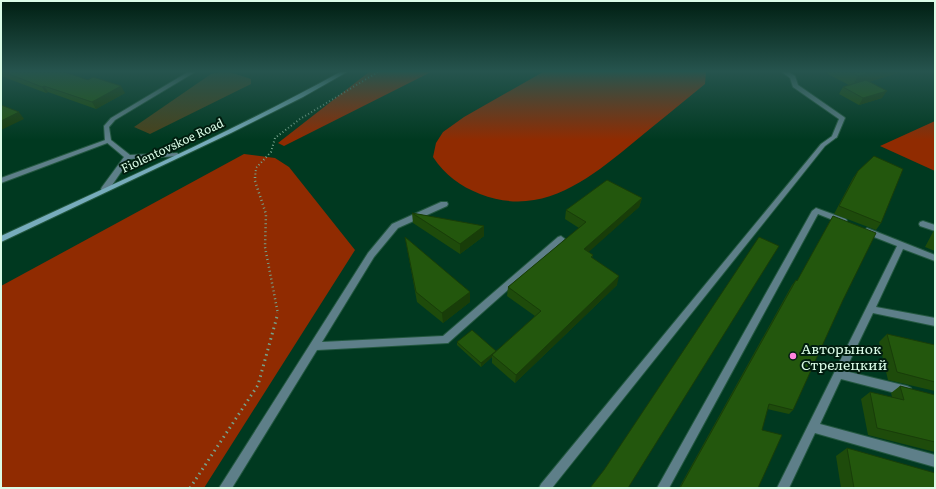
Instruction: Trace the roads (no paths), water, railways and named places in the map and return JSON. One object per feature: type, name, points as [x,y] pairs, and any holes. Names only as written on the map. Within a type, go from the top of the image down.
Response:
[{"type":"main road","name":"Fiolentovskoe Road","points":[[3,239],[303,95]]},
{"type":"street","points":[[154,95],[113,119],[106,127],[108,141],[128,157],[177,155]]},
{"type":"street","points":[[545,488],[823,145],[835,136],[842,118],[808,95]]},
{"type":"street","points":[[1,181],[108,141]]},
{"type":"street","points":[[105,189],[128,157]]},
{"type":"street","points":[[225,488],[371,256],[395,226],[444,204]]},
{"type":"street","points":[[663,488],[816,211],[935,258]]},
{"type":"street","points":[[924,224],[935,228]]},
{"type":"street","points":[[314,346],[445,340],[561,239]]},
{"type":"street","points":[[783,488],[900,244]]},
{"type":"street","points":[[870,309],[935,322]]},
{"type":"street","points":[[838,374],[920,394]]},
{"type":"street","points":[[813,427],[935,461]]},
{"type":"place","name":"Авторынок Стрелецкий","points":[[793,356]]}]
